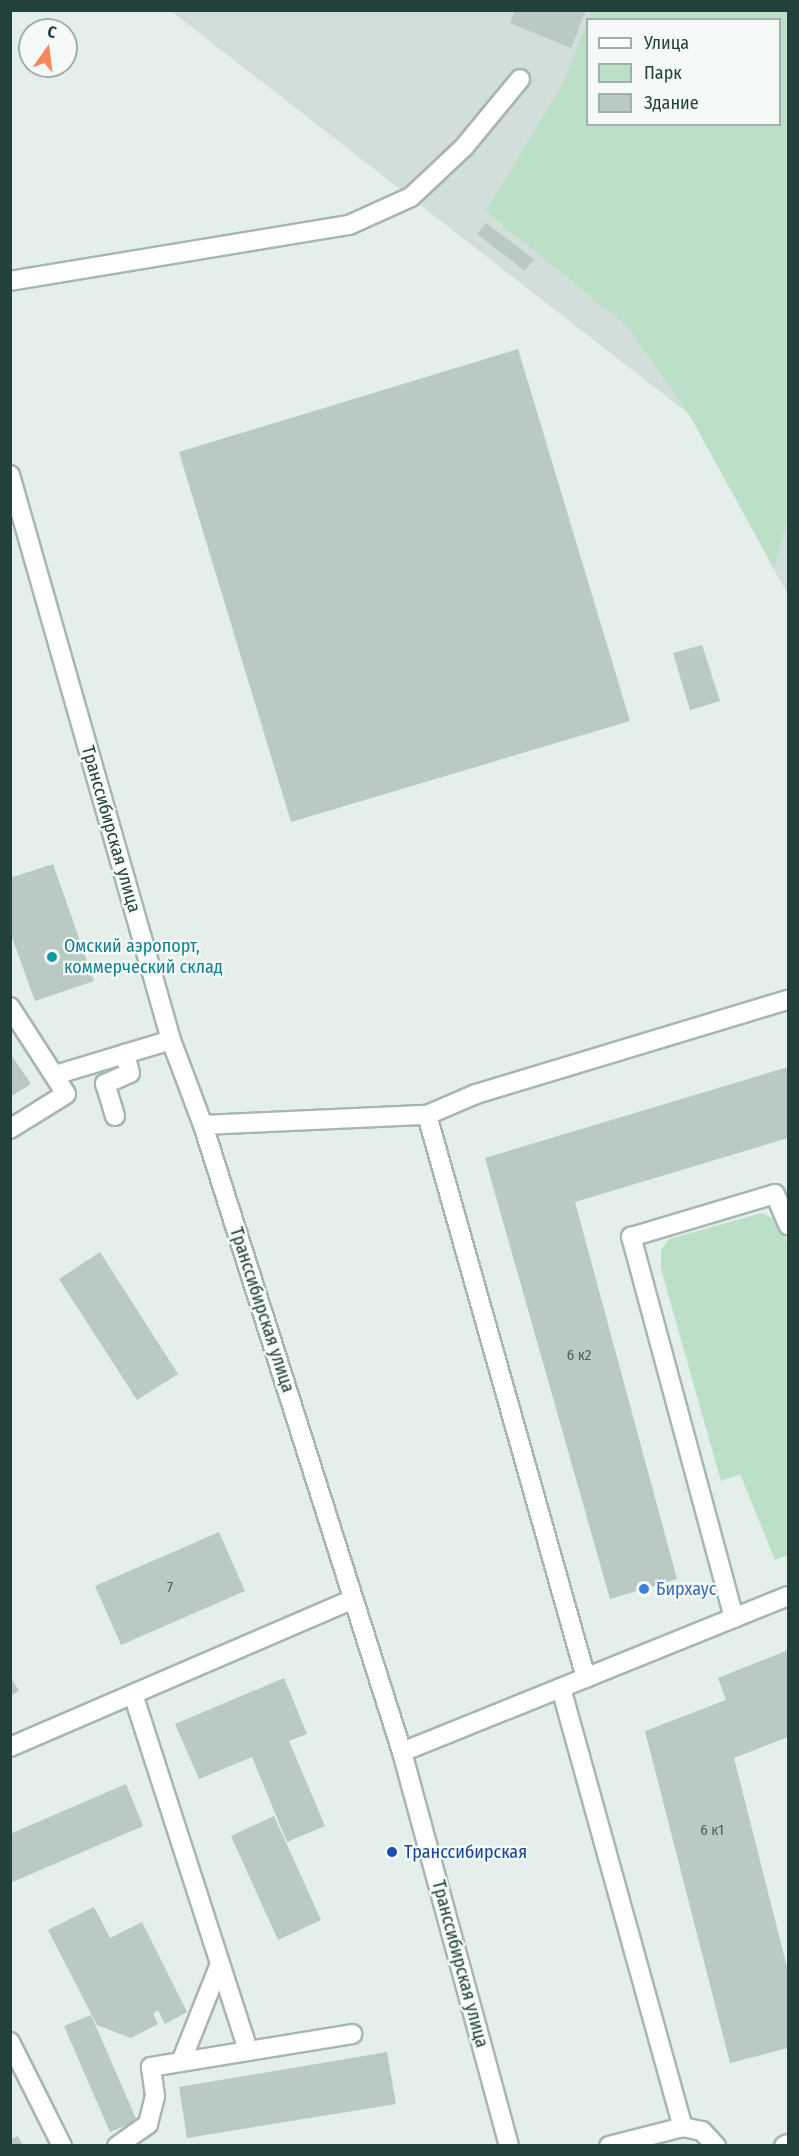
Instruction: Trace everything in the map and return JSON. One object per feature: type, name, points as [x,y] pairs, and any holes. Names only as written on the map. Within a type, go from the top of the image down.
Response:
[{"type":"main road","points":[[10,281],[350,225],[411,197],[464,147],[520,79]]},
{"type":"main road","name":"Транссибирская улица","points":[[10,475],[171,1040],[203,1125],[402,1752],[509,2145]]},
{"type":"main road","points":[[203,1125],[427,1115],[476,1094],[789,1000]]},
{"type":"main road","points":[[10,1007],[66,1094],[10,1129]]},
{"type":"main road","points":[[55,1076],[171,1040]]},
{"type":"main road","points":[[115,1116],[105,1084],[130,1073],[125,1054]]},
{"type":"main road","points":[[427,1115],[586,1678]]},
{"type":"main road","points":[[734,1618],[630,1237],[774,1194],[789,1225]]},
{"type":"main road","points":[[402,1752],[789,1596]]},
{"type":"main road","points":[[10,1747],[353,1599]]},
{"type":"main road","points":[[561,1688],[683,2127]]},
{"type":"main road","points":[[133,1694],[248,2051]]},
{"type":"main road","points":[[181,2062],[220,1964]]},
{"type":"main road","points":[[117,2145],[148,2124],[155,2096],[152,2067],[352,2034]]},
{"type":"main road","points":[[10,2042],[62,2145]]},
{"type":"main road","points":[[609,2145],[683,2127],[702,2131],[716,2145]]},
{"type":"main road","points":[[784,2145],[789,2144]]},
{"type":"shaded area","points":[[171,11],[788,11],[788,595],[689,414]]},
{"type":"green space","points":[[591,11],[788,11],[788,518],[774,568],[689,414],[627,326],[486,211],[563,83],[586,25],[586,126],[781,126],[781,18],[589,18]]},
{"type":"green space","points":[[762,1213],[779,1222],[788,1245],[788,1555],[775,1560],[740,1474],[721,1481],[661,1269],[661,1250],[669,1239]]},
{"type":"building","points":[[515,10],[586,10],[571,48],[510,23]]},
{"type":"building","points":[[486,223],[534,259],[525,271],[477,234]]},
{"type":"building","points":[[518,349],[630,721],[291,822],[179,452]]},
{"type":"building","points":[[702,645],[720,701],[690,710],[673,653]]},
{"type":"building","name":"Омский аэропорт, коммерческий склад","points":[[53,864],[94,981],[35,1001],[10,932],[10,878]]},
{"type":"building","points":[[10,1053],[31,1084],[10,1097]]},
{"type":"building","points":[[788,1067],[788,1138],[575,1202],[677,1579],[610,1599],[485,1158]]},
{"type":"building","points":[[100,1252],[178,1374],[137,1400],[59,1279]]},
{"type":"building","points":[[219,1532],[245,1591],[121,1645],[95,1586]]},
{"type":"building","points":[[788,1650],[788,1737],[734,1758],[788,1971],[788,2048],[730,2063],[645,1731],[726,1700],[718,1678]]},
{"type":"building","points":[[10,1676],[19,1691],[10,1696]]},
{"type":"building","points":[[284,1678],[307,1734],[289,1741],[325,1826],[287,1842],[252,1757],[199,1779],[175,1724]]},
{"type":"building","points":[[126,1784],[143,1826],[10,1883],[10,1834]]},
{"type":"building","points":[[274,1816],[321,1920],[278,1940],[231,1836]]},
{"type":"building","points":[[94,1907],[110,1938],[142,1922],[187,2012],[165,2024],[158,2010],[153,2013],[158,2024],[131,2038],[97,2025],[48,1930]]},
{"type":"building","points":[[91,2015],[137,2121],[110,2132],[64,2026]]},
{"type":"building","points":[[387,2052],[396,2104],[187,2138],[179,2087]]},
{"type":"building","points":[[18,2136],[23,2146],[10,2146],[10,2140]]},
{"type":"place","name":"Омский аэропорт, коммерческий склад","points":[[52,957]]},
{"type":"place","name":"Бирхаус","points":[[644,1589]]},
{"type":"place","name":"Транссибирская","points":[[392,1852]]}]
